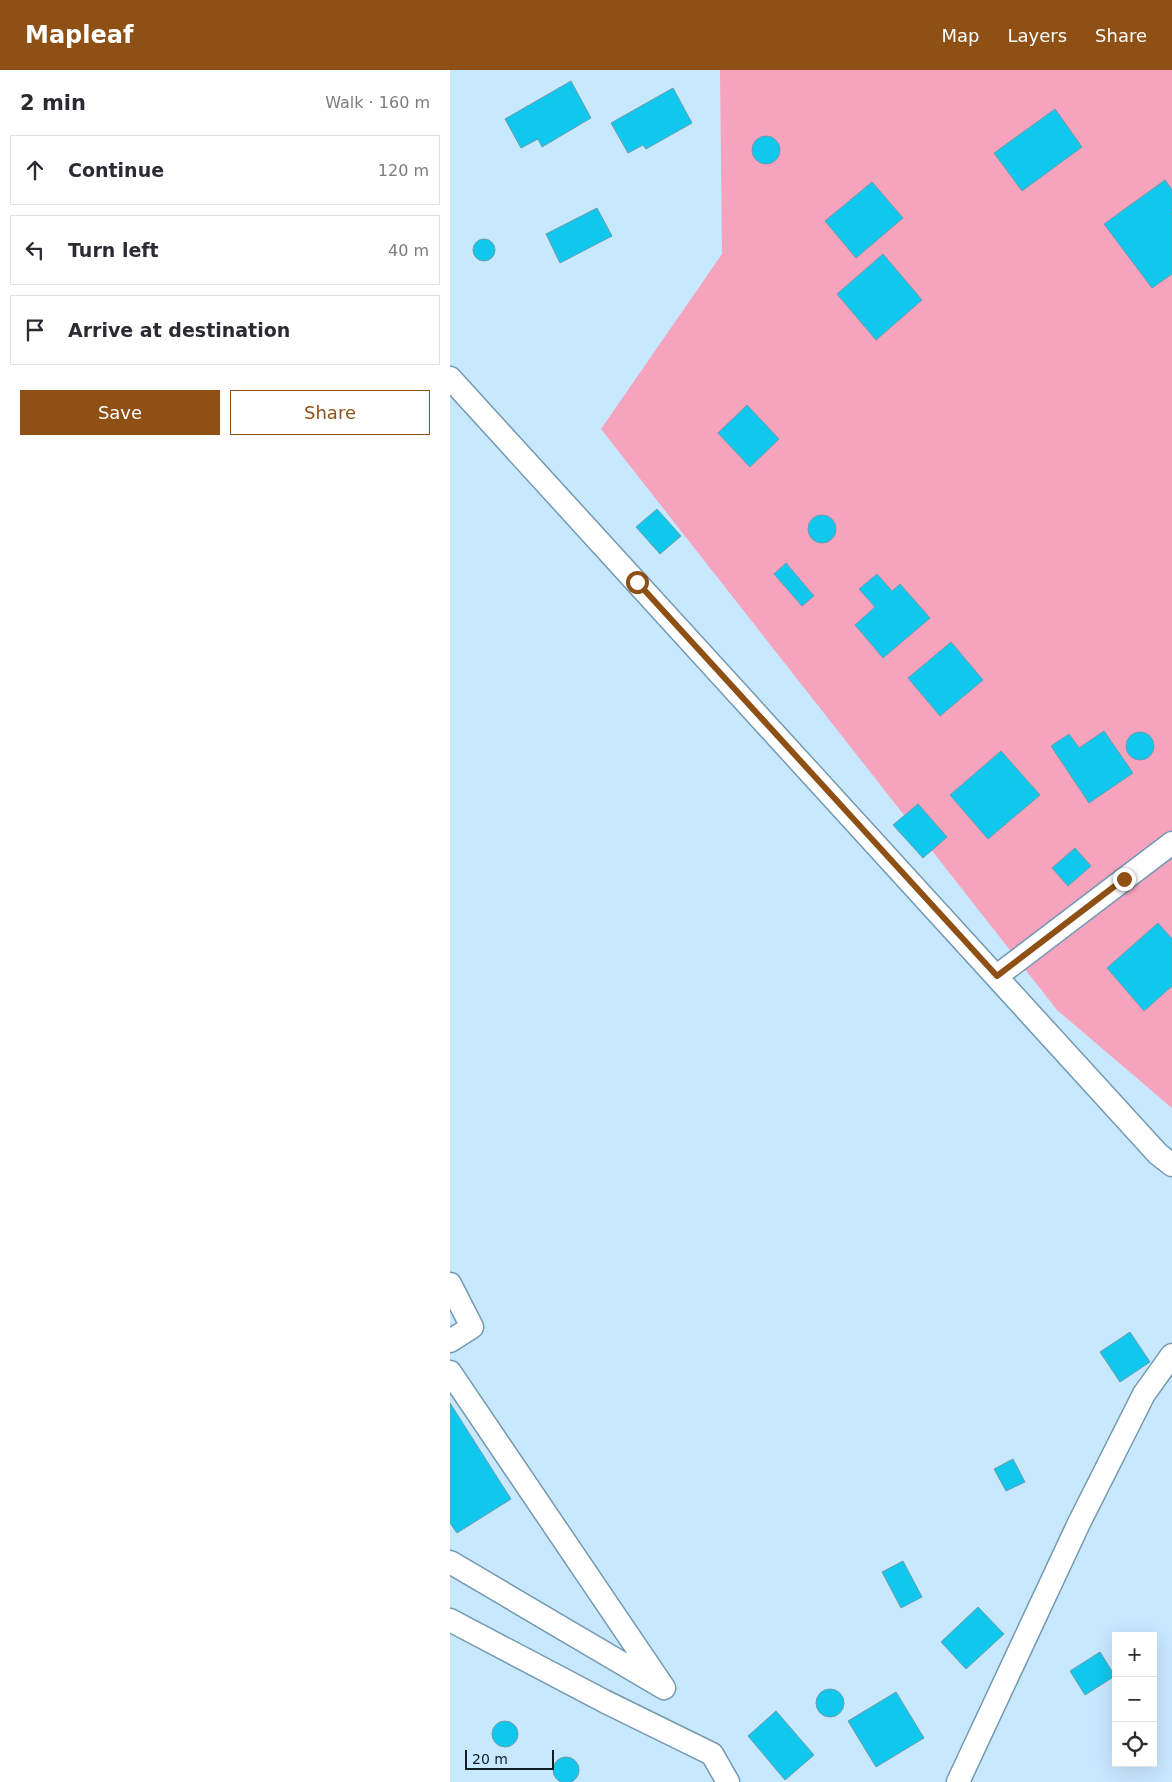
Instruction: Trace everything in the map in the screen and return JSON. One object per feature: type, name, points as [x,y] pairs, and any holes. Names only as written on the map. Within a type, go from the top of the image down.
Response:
[{"type":"street","points":[[450,378],[1158,1154],[1172,1165]]},
{"type":"street","points":[[997,976],[1172,843]]},
{"type":"street","points":[[450,1284],[472,1327],[450,1340]]},
{"type":"street","points":[[958,1782],[1078,1523],[1144,1394],[1172,1355]]},
{"type":"street","points":[[450,1372],[664,1688],[450,1562]]},
{"type":"street","points":[[450,1620],[604,1701],[712,1754],[728,1782]]},
{"type":"shaded area","points":[[720,70],[1172,70],[1172,1108],[1057,1010],[601,429],[722,254]]},
{"type":"building","points":[[571,81],[591,118],[542,147],[538,139],[521,148],[505,119]]},
{"type":"building","points":[[673,88],[692,123],[646,149],[643,145],[628,153],[611,123]]},
{"type":"building","points":[[1055,109],[1082,147],[1022,191],[994,153]]},
{"type":"building","points":[[766,136],[776,140],[780,150],[776,160],[766,164],[756,160],[752,150],[756,140]]},
{"type":"building","points":[[1165,180],[1172,190],[1172,274],[1152,288],[1104,224]]},
{"type":"building","points":[[872,182],[903,218],[856,258],[825,221]]},
{"type":"building","points":[[597,208],[612,236],[560,263],[546,234]]},
{"type":"building","points":[[484,239],[492,242],[495,250],[492,258],[484,261],[476,258],[473,250],[476,242]]},
{"type":"building","points":[[883,254],[922,300],[876,340],[837,294]]},
{"type":"building","points":[[747,405],[779,439],[750,467],[718,433]]},
{"type":"building","points":[[657,509],[681,536],[660,554],[636,527]]},
{"type":"building","points":[[822,515],[832,519],[836,529],[832,539],[822,543],[812,539],[808,529],[812,519]]},
{"type":"building","points":[[786,563],[814,596],[802,606],[774,574]]},
{"type":"building","points":[[877,574],[892,591],[900,584],[930,618],[883,658],[855,625],[875,607],[859,589]]},
{"type":"building","points":[[951,642],[983,680],[940,716],[908,678]]},
{"type":"building","points":[[1104,731],[1133,773],[1089,803],[1051,746],[1069,734],[1079,748]]},
{"type":"building","points":[[1140,732],[1150,736],[1154,746],[1150,756],[1140,760],[1130,756],[1126,746],[1130,736]]},
{"type":"building","points":[[1001,751],[1040,795],[988,839],[950,795]]},
{"type":"building","points":[[918,804],[947,837],[923,858],[893,825]]},
{"type":"building","points":[[1075,848],[1091,866],[1068,886],[1052,868]]},
{"type":"building","points":[[1158,923],[1172,939],[1172,986],[1144,1011],[1107,968]]},
{"type":"building","points":[[1130,1332],[1150,1362],[1120,1382],[1100,1352]]},
{"type":"building","points":[[450,1403],[511,1499],[457,1533],[450,1523]]},
{"type":"building","points":[[1013,1459],[1025,1482],[1006,1491],[994,1469]]},
{"type":"building","points":[[903,1561],[922,1597],[901,1608],[882,1572]]},
{"type":"building","points":[[978,1607],[1004,1634],[966,1669],[941,1642]]},
{"type":"building","points":[[1100,1652],[1112,1671],[1112,1678],[1085,1695],[1070,1671]]},
{"type":"building","points":[[830,1689],[840,1693],[844,1703],[840,1713],[830,1717],[820,1713],[816,1703],[820,1693]]},
{"type":"building","points":[[896,1692],[924,1738],[876,1767],[848,1721]]},
{"type":"building","points":[[776,1711],[814,1755],[785,1780],[748,1736]]},
{"type":"building","points":[[505,1721],[514,1725],[518,1734],[514,1743],[505,1747],[496,1743],[492,1734],[496,1725]]},
{"type":"building","points":[[566,1757],[575,1761],[579,1770],[575,1779],[566,1783],[557,1779],[553,1770],[557,1761]]},
{"type":"route","points":[[637,582],[997,976],[1124,879]]}]
